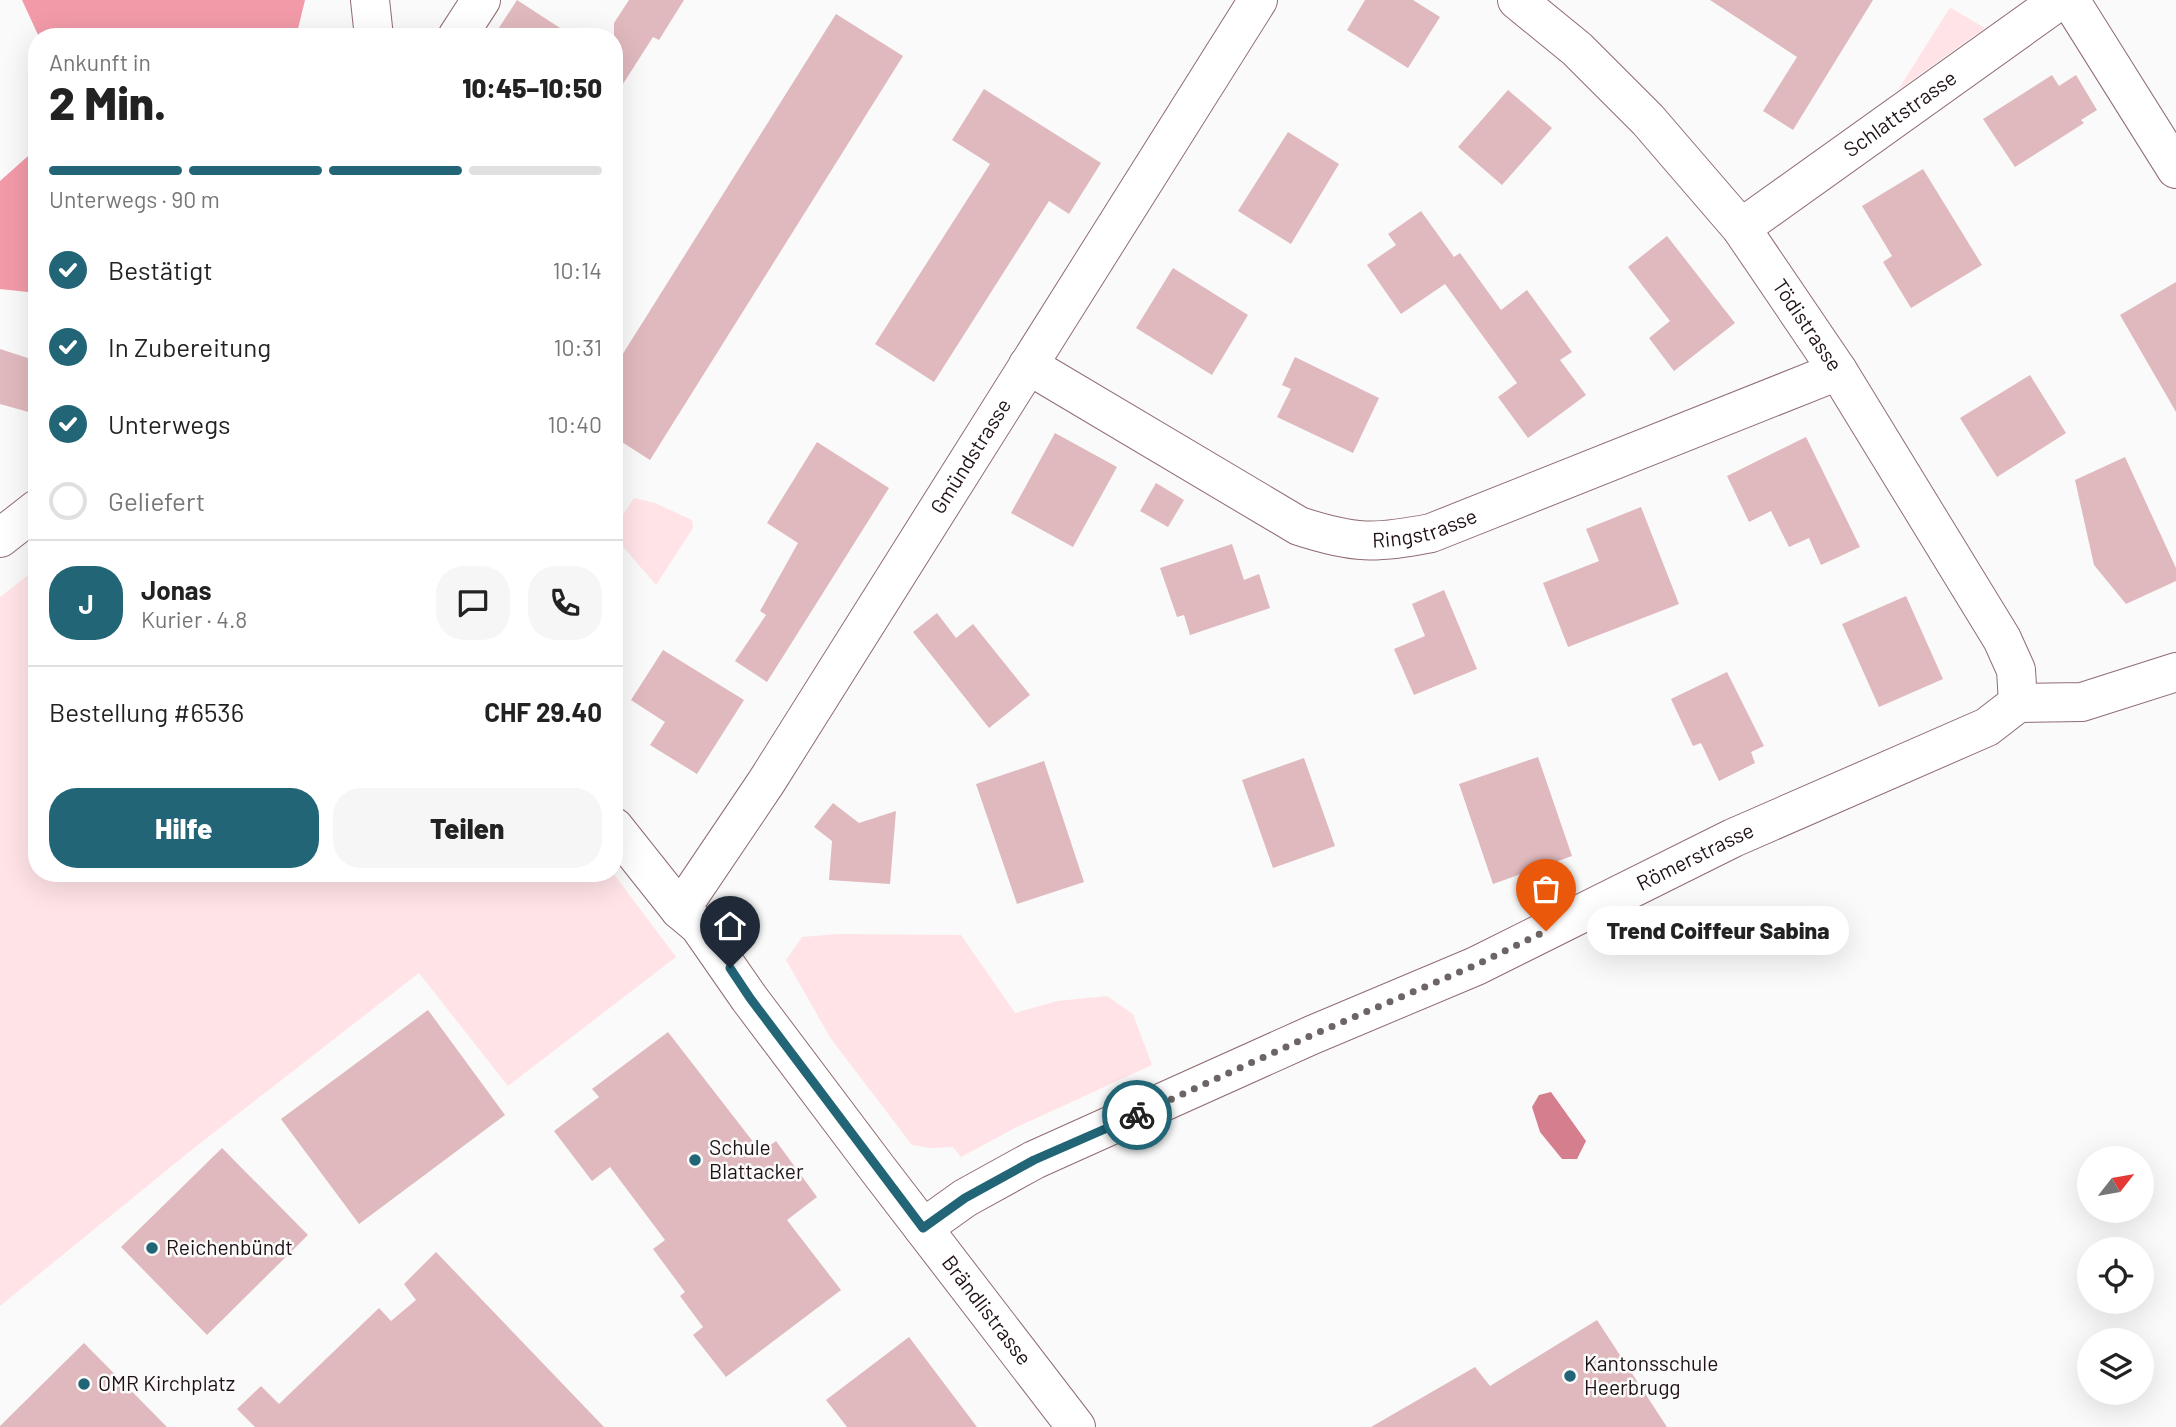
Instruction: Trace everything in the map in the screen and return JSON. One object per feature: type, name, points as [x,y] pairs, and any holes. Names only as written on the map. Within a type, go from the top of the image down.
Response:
[{"type":"street","points":[[370,0],[373,28]]},
{"type":"street","points":[[463,28],[481,0]]},
{"type":"street","name":"Gmündstrasse","points":[[680,910],[767,781],[1258,0]]},
{"type":"street","name":"Tödistrasse","points":[[1517,0],[1577,49],[1648,120],[1741,228],[1838,371],[2002,639],[2016,670],[2018,703]]},
{"type":"street","name":"Schlattstrasse","points":[[1741,228],[2060,0]]},
{"type":"street","points":[[2070,0],[2176,169]]},
{"type":"street","name":"Ringstrasse","points":[[1028,365],[1299,526],[1336,538],[1362,542],[1395,540],[1431,533],[1838,371]]},
{"type":"street","points":[[0,537],[28,516]]},
{"type":"street","points":[[2018,703],[2082,702],[2176,672]]},
{"type":"street","name":"Römerstrasse","points":[[923,1228],[965,1198],[1034,1160],[1312,1035],[1476,965],[1733,838],[1987,727],[2018,703]]},
{"type":"street","name":"Brändlistrasse","points":[[623,838],[680,910],[699,926],[757,1009],[1076,1427]]},
{"type":"shaded area","points":[[22,0],[305,0],[298,28],[35,28]]},
{"type":"shaded area","points":[[1949,9],[1985,28],[1898,90]]},
{"type":"shaded area","points":[[28,156],[28,292],[0,289],[0,181]]},
{"type":"shaded area","points":[[634,498],[655,503],[692,520],[693,528],[656,585],[623,546],[623,514]]},
{"type":"shaded area","points":[[28,575],[28,882],[620,882],[676,957],[508,1086],[419,973],[189,1152],[0,1306],[0,597]]},
{"type":"shaded area","points":[[838,934],[961,935],[1015,1013],[1057,1001],[1107,996],[1133,1014],[1152,1065],[1015,1128],[961,1157],[953,1147],[930,1148],[912,1145],[831,1039],[786,960],[802,937]]},
{"type":"shaded area","points":[[1551,1092],[1586,1141],[1577,1159],[1562,1159],[1540,1132],[1532,1107],[1539,1095]]},
{"type":"building","points":[[517,0],[560,28],[499,28]]},
{"type":"building","points":[[629,0],[684,0],[659,40],[653,37],[623,84],[623,28],[614,28],[614,23]]},
{"type":"building","points":[[1365,0],[1413,0],[1440,17],[1408,68],[1347,30]]},
{"type":"building","points":[[1710,0],[1873,0],[1793,130],[1763,111],[1797,57]]},
{"type":"building","points":[[836,14],[903,56],[650,460],[623,443],[623,354]]},
{"type":"building","points":[[2052,75],[2059,86],[2076,75],[2097,110],[2081,120],[2084,123],[2015,167],[1983,119]]},
{"type":"building","points":[[984,89],[1101,163],[1069,214],[1049,201],[934,382],[875,344],[990,164],[952,140]]},
{"type":"building","points":[[1508,90],[1552,128],[1502,185],[1458,147]]},
{"type":"building","points":[[1288,132],[1339,164],[1291,244],[1238,211]]},
{"type":"building","points":[[1923,169],[1982,265],[1911,308],[1883,262],[1892,256],[1862,206]]},
{"type":"building","points":[[1421,211],[1454,257],[1460,253],[1501,310],[1527,290],[1572,352],[1560,360],[1586,395],[1528,438],[1498,397],[1517,383],[1445,284],[1401,314],[1367,265],[1396,245],[1388,234]]},
{"type":"building","points":[[1667,236],[1735,323],[1674,371],[1649,338],[1670,321],[1628,267]]},
{"type":"building","points":[[1173,268],[1248,315],[1212,375],[1136,328]]},
{"type":"building","points":[[2176,282],[2176,412],[2120,315]]},
{"type":"building","points":[[0,349],[28,358],[28,412],[0,404]]},
{"type":"building","points":[[1295,357],[1379,398],[1353,453],[1277,417],[1291,389],[1282,385]]},
{"type":"building","points":[[2030,375],[2066,433],[1997,477],[1960,418]]},
{"type":"building","points":[[1055,433],[1117,467],[1073,547],[1011,513]]},
{"type":"building","points":[[1806,437],[1860,547],[1821,565],[1809,538],[1789,547],[1771,511],[1749,522],[1727,476]]},
{"type":"building","points":[[817,442],[889,488],[767,682],[735,661],[766,615],[760,611],[798,543],[767,523]]},
{"type":"building","points":[[2125,457],[2176,568],[2176,581],[2126,604],[2094,565],[2075,480]]},
{"type":"building","points":[[1156,483],[1184,500],[1168,527],[1140,511]]},
{"type":"building","points":[[1641,507],[1679,604],[1568,647],[1543,583],[1599,561],[1586,529]]},
{"type":"building","points":[[1232,544],[1244,580],[1259,574],[1270,608],[1190,635],[1184,615],[1177,617],[1160,568]]},
{"type":"building","points":[[1444,590],[1477,669],[1414,695],[1394,649],[1425,636],[1412,604]]},
{"type":"building","points":[[1906,596],[1943,679],[1879,707],[1842,624]]},
{"type":"building","points":[[937,613],[956,638],[973,624],[1030,695],[989,728],[913,632]]},
{"type":"building","points":[[663,650],[744,700],[697,774],[650,745],[665,722],[631,700]]},
{"type":"building","points":[[1727,672],[1764,746],[1751,752],[1755,763],[1719,781],[1701,743],[1693,746],[1671,699]]},
{"type":"building","points":[[1538,757],[1572,856],[1493,884],[1459,784]]},
{"type":"building","points":[[1304,758],[1335,846],[1273,868],[1242,780]]},
{"type":"building","points":[[1044,761],[1084,882],[1017,904],[976,784]]},
{"type":"building","points":[[833,803],[859,823],[896,811],[890,884],[829,880],[832,841],[814,827]]},
{"type":"building","points":[[428,1010],[505,1115],[359,1224],[281,1119]]},
{"type":"building","points":[[668,1032],[761,1152],[776,1141],[817,1197],[787,1220],[841,1290],[726,1377],[693,1335],[703,1327],[680,1296],[685,1292],[653,1249],[665,1240],[610,1167],[592,1181],[554,1131],[599,1097],[592,1089]]},
{"type":"building","points":[[222,1148],[308,1235],[207,1335],[121,1247]]},
{"type":"building","points":[[436,1252],[604,1427],[255,1427],[237,1409],[261,1386],[279,1404],[379,1308],[391,1321],[416,1300],[404,1284]]},
{"type":"building","name":"Kantonsschule Heerbrugg","points":[[1597,1320],[1667,1427],[1371,1427],[1475,1367],[1490,1386]]},
{"type":"building","points":[[909,1337],[977,1427],[847,1427],[826,1400]]},
{"type":"building","name":"OMR Kirchplatz","points":[[84,1343],[167,1427],[0,1427],[0,1426]]},
{"type":"way so far","points":[[1137,1115],[1312,1035],[1476,965],[1546,931]]},
{"type":"place","name":"Trend Coiffeur Sabina","points":[[1546,931]]},
{"type":"place","name":"Schule Blattacker","points":[[695,1160]]},
{"type":"place","name":"Reichenbündt","points":[[152,1248]]},
{"type":"place","name":"Kantonsschule Heerbrugg","points":[[1570,1376]]},
{"type":"place","name":"OMR Kirchplatz","points":[[84,1384]]},
{"type":"route","points":[[730,968],[923,1228],[965,1198],[1034,1160],[1137,1115]]}]
